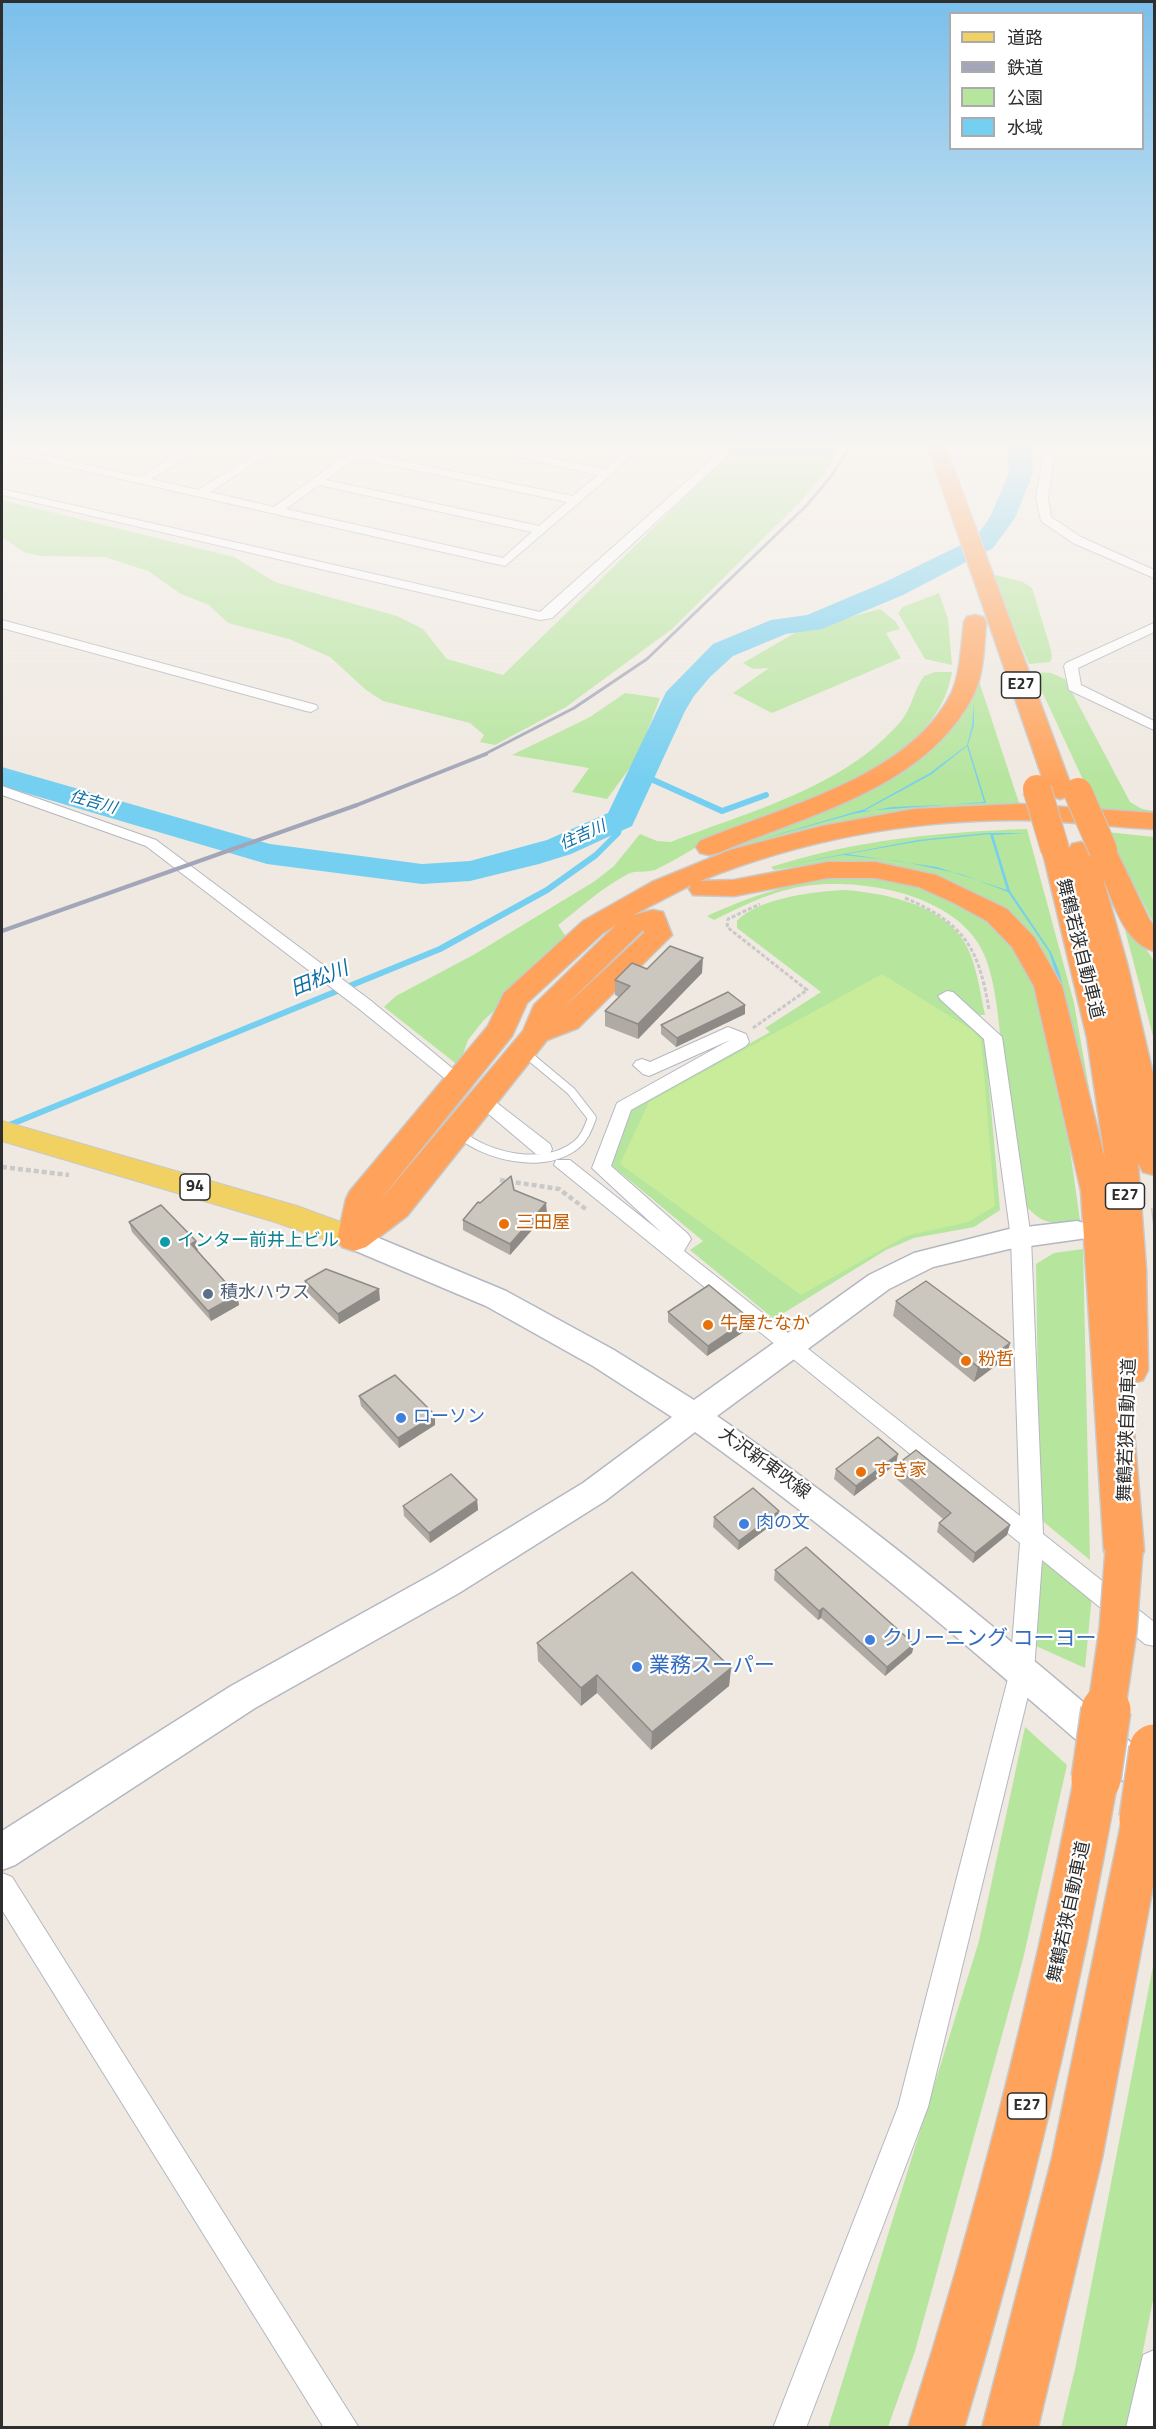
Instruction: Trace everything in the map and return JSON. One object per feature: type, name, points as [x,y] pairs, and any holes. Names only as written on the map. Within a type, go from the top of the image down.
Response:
[{"type":"highway","points":[[974,555],[1080,850],[1155,943]]},
{"type":"highway","name":"E27","points":[[661,888],[666,877],[676,868],[709,847],[828,799],[916,752],[932,736],[962,694],[970,669],[971,613],[991,666]]},
{"type":"highway","name":"舞鶴若狭自動車道","points":[[1012,722],[1058,790],[1080,850],[1115,966],[1145,1101],[1155,1164]]},
{"type":"highway","points":[[521,1038],[514,999],[593,927],[624,912],[661,888],[739,856],[789,841],[914,817],[1018,812],[1155,821]]},
{"type":"highway","points":[[354,1239],[395,1208],[447,1120],[521,1038],[568,1021],[658,935],[653,918],[712,882],[778,857],[827,844],[901,831],[959,825],[1016,823],[1113,827],[1155,832]]},
{"type":"highway","name":"舞鶴若狭自動車道","points":[[936,2427],[1023,2127],[1073,1907],[1096,1779],[1118,1630],[1124,1551],[1130,1313],[1123,1173],[1113,1101],[1085,963],[1080,850]]},
{"type":"highway","points":[[702,889],[734,888],[828,870],[875,870],[927,881],[964,897],[996,915],[1023,943],[1048,986],[1097,1191],[1124,1551]]},
{"type":"highway","points":[[1010,2427],[1077,2158],[1149,1802],[1155,1749]]},
{"type":"main road","name":"94","points":[[2,1131],[286,1214],[354,1239]]},
{"type":"street","points":[[277,555],[540,616],[548,615],[613,555]]},
{"type":"street","points":[[475,555],[505,562],[512,555]]},
{"type":"street","points":[[1112,555],[1155,574]]},
{"type":"street","points":[[2,624],[312,708]]},
{"type":"street","points":[[1155,627],[1071,666],[1074,687],[1155,726]]},
{"type":"street","points":[[2,790],[151,843],[364,1004],[449,1073]]},
{"type":"street","points":[[789,2427],[913,2107],[1022,1671],[1032,1536],[1021,1238],[993,1037],[947,996]]},
{"type":"street","points":[[642,1065],[649,1070],[728,1033],[740,1038],[740,1042],[635,1098],[623,1107],[601,1168],[681,1239],[674,1252]]},
{"type":"street","points":[[491,1107],[543,1149]]},
{"type":"street","points":[[564,1165],[1155,1636]]},
{"type":"street","points":[[2,1852],[243,1697],[447,1583],[584,1498],[792,1345],[898,1271],[952,1252],[1021,1238],[1077,1231]]},
{"type":"street","name":"大沢新東吹線","points":[[354,1239],[435,1271],[515,1308],[697,1416],[827,1511],[1022,1671],[1149,1802]]},
{"type":"street","points":[[2,1886],[344,2427]]},
{"type":"street","points":[[1142,2427],[1155,2366]]},
{"type":"lane","points":[[447,1120],[476,1148],[521,1159],[544,1158],[568,1149],[579,1143],[589,1132],[592,1118],[571,1091],[521,1038]]},
{"type":"path","points":[[900,896],[928,907],[954,924],[973,947],[983,972],[993,1037]]},
{"type":"path","points":[[740,1038],[807,990],[727,927],[728,919],[765,902]]},
{"type":"path","points":[[500,1180],[559,1189],[596,1216]]},
{"type":"green space","points":[[38,555],[234,557],[275,582],[397,616],[423,629],[447,659],[503,675],[625,555],[746,555],[672,629],[566,707],[495,745],[480,742],[484,735],[470,723],[383,701],[366,690],[330,657],[289,639],[228,623],[209,605],[181,594],[148,571],[105,557]]},
{"type":"green space","points":[[991,574],[1023,582],[1032,588],[1051,650],[1050,662],[1029,664]]},
{"type":"green space","points":[[939,593],[948,619],[952,665],[925,659],[898,613],[903,607]]},
{"type":"green space","points":[[880,609],[896,622],[900,629],[886,633],[901,658],[772,713],[733,693],[769,668],[753,669],[743,663],[800,630]]},
{"type":"green space","points":[[935,672],[952,672],[941,705],[921,732],[894,755],[862,775],[827,792],[718,835],[655,870],[628,874],[601,891],[558,925],[569,941],[560,949],[553,947],[535,963],[541,967],[483,1021],[468,1040],[459,1066],[384,1007],[396,996],[475,954],[595,881],[614,866],[640,834],[657,841],[671,842],[794,795],[852,764],[878,744],[901,721],[924,676]]},
{"type":"green space","points":[[1033,672],[1051,673],[1065,679],[1130,802],[1142,809],[1154,811],[1154,815],[1097,810]]},
{"type":"green space","points":[[972,681],[979,681],[1020,806],[875,816],[787,835],[730,853],[726,850],[813,816],[874,788],[902,772],[927,754],[952,728]]},
{"type":"green space","points":[[625,693],[660,698],[637,758],[607,799],[572,792],[589,768],[512,755],[590,717]]},
{"type":"green space","points":[[1027,829],[1074,1003],[1091,1100],[1088,1100],[999,909],[830,862],[774,870],[771,867],[834,850],[898,839],[962,832]]},
{"type":"green space","points":[[1107,832],[1154,837],[1154,924]]},
{"type":"green space","points":[[847,875],[896,882],[922,888],[948,898],[972,909],[1011,941],[1028,971],[1052,1055],[1068,1138],[1080,1221],[1045,1221],[1026,1206],[1009,1102],[996,998],[990,972],[986,959],[973,936],[954,918],[930,903],[902,893],[843,884],[790,889],[761,898],[714,920],[707,916],[776,890]]},
{"type":"green space","points":[[846,890],[882,895],[919,906],[951,926],[963,939],[971,956],[985,1015],[979,1015],[952,994],[985,1040],[1000,1210],[974,1227],[914,1238],[886,1250],[774,1319],[690,1250],[703,1241],[610,1164],[631,1107],[722,1054],[726,1057],[770,1032],[765,1028],[821,992],[737,928],[737,921],[746,913],[773,901],[804,894]]},
{"type":"green space","points":[[1130,925],[1154,961],[1154,1040],[1124,926]]},
{"type":"green space","points":[[882,974],[972,1030],[981,1040],[995,1206],[968,1222],[906,1236],[801,1295],[620,1164],[649,1102]]},
{"type":"green space","points":[[1083,1249],[1090,1560],[1040,1519],[1036,1264],[1054,1253]]},
{"type":"green space","points":[[1047,1559],[1092,1595],[1085,1668],[1036,1646],[1038,1569]]},
{"type":"green space","points":[[1025,1727],[1067,1765],[1023,1959],[915,2351],[888,2427],[828,2428],[979,1941]]},
{"type":"green space","points":[[1154,1961],[1154,2295],[1128,2427],[1061,2428],[1075,2369]]},
{"type":"water","points":[[974,702],[974,725],[968,745],[986,803],[951,805],[984,802],[967,746],[932,774],[864,811],[874,810],[748,843],[865,809],[930,773],[967,745],[972,726]]},
{"type":"water","points":[[987,833],[1027,833],[993,835],[1010,891],[1051,952],[1059,971],[1079,1047],[1049,952],[1008,892],[977,880],[1007,890],[990,834],[921,841],[847,854],[885,860],[843,855],[786,865],[918,840]]},
{"type":"water","points":[[907,863],[937,867],[954,872]]},
{"type":"building","points":[[670,946],[703,958],[638,1024],[605,1011],[630,986],[615,980],[632,963],[647,969]]},
{"type":"building","points":[[728,992],[745,1005],[677,1038],[661,1025]]},
{"type":"building","points":[[511,1176],[514,1190],[546,1203],[510,1244],[463,1220],[478,1202],[480,1203]]},
{"type":"building","points":[[161,1205],[196,1241],[191,1244],[237,1295],[208,1311],[129,1222]]},
{"type":"building","points":[[326,1269],[379,1289],[338,1314],[305,1281]]},
{"type":"building","points":[[926,1281],[1010,1343],[978,1367],[896,1301]]},
{"type":"building","name":"牛屋たなか","points":[[709,1285],[749,1318],[708,1346],[668,1312]]},
{"type":"building","points":[[395,1375],[435,1415],[398,1438],[359,1396]]},
{"type":"building","points":[[878,1437],[898,1454],[856,1486],[836,1469]]},
{"type":"building","points":[[916,1450],[1010,1525],[975,1553],[939,1523],[951,1513],[895,1466]]},
{"type":"building","points":[[451,1474],[477,1500],[429,1533],[403,1506]]},
{"type":"building","points":[[753,1488],[779,1511],[739,1541],[714,1517]]},
{"type":"building","points":[[806,1547],[914,1644],[887,1667],[823,1608],[819,1611],[775,1570]]},
{"type":"building","points":[[632,1572],[731,1668],[652,1732],[597,1675],[581,1688],[537,1643]]},
{"type":"waterway","name":"住吉川","points":[[2,776],[267,854],[422,874],[470,871],[559,847],[621,819],[670,711],[681,692],[723,650],[781,626],[812,623],[893,589],[960,555]]},
{"type":"waterway","points":[[640,774],[722,811],[766,795]]},
{"type":"waterway","name":"田松川","points":[[2,1128],[440,949],[547,890],[596,855],[618,833],[621,819]]},
{"type":"tunnel","points":[[1108,1228],[1154,1223]]},
{"type":"railway","points":[[483,755],[574,708],[647,659],[755,555]]},
{"type":"railway","points":[[2,931],[357,805],[486,754]]},
{"type":"place","name":"三田屋","points":[[504,1224]]},
{"type":"place","name":"インター前井上ビル","points":[[165,1242]]},
{"type":"place","name":"積水ハウス","points":[[208,1294]]},
{"type":"place","name":"牛屋たなか","points":[[708,1325]]},
{"type":"place","name":"粉哲","points":[[966,1361]]},
{"type":"place","name":"ローソン","points":[[401,1418]]},
{"type":"place","name":"すき家","points":[[861,1472]]},
{"type":"place","name":"肉の文","points":[[744,1524]]},
{"type":"place","name":"クリーニング コーヨー","points":[[870,1640]]},
{"type":"place","name":"業務スーパー","points":[[637,1667]]}]
